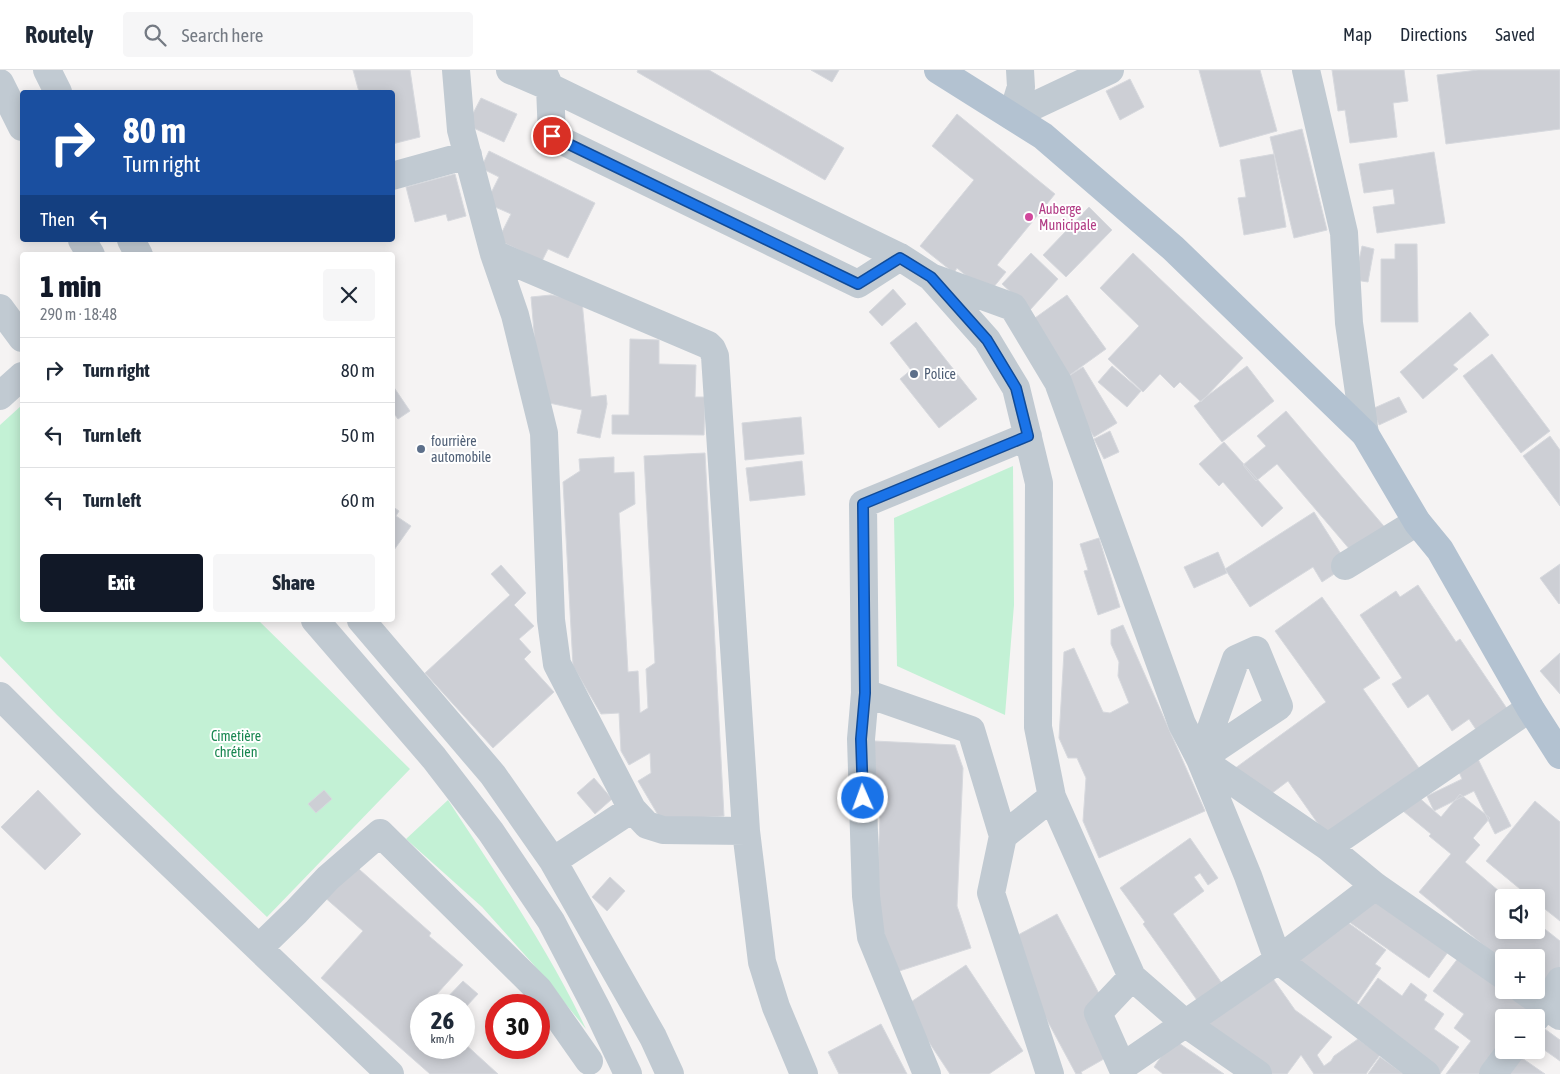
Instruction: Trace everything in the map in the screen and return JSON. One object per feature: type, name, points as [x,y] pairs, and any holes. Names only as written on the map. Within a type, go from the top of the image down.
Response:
[{"type":"main road","points":[[938,70],[1043,136],[1173,248],[1364,434],[1417,522],[1440,550],[1530,708],[1560,755]]},
{"type":"street","points":[[47,70],[57,90]]},
{"type":"street","points":[[456,70],[461,130],[494,254],[516,315],[544,433],[551,620],[557,664],[632,809],[647,824],[663,830],[746,831]]},
{"type":"street","points":[[510,70],[546,79],[900,258],[931,277],[1012,306],[1058,382],[1182,724],[1200,759],[1248,876],[1278,960],[1426,1074]]},
{"type":"street","points":[[1012,116],[1021,87],[1020,70]]},
{"type":"street","points":[[1012,116],[1110,70]]},
{"type":"street","points":[[1306,70],[1344,233],[1349,322],[1364,434]]},
{"type":"street","points":[[546,79],[552,136],[858,284],[900,258]]},
{"type":"street","points":[[0,83],[20,123]]},
{"type":"street","points":[[395,175],[468,155]]},
{"type":"street","points":[[494,254],[708,345],[712,349],[715,366],[746,831],[762,962],[776,1007],[804,1074]]},
{"type":"street","points":[[931,277],[987,340],[1016,388],[1039,482],[1038,726],[1052,797],[1132,977],[1186,1024],[1258,1074]]},
{"type":"street","points":[[0,308],[20,335]]},
{"type":"street","points":[[0,396],[20,378]]},
{"type":"street","points":[[927,1074],[870,937],[866,896],[861,739],[865,693],[863,504],[1028,436]]},
{"type":"street","points":[[1345,566],[1417,522]]},
{"type":"street","points":[[317,622],[434,758],[491,832],[551,921],[628,1074]]},
{"type":"street","points":[[363,622],[493,775],[553,862],[653,1037],[670,1074]]},
{"type":"street","points":[[865,693],[971,730],[1003,836],[991,893],[1050,1074]]},
{"type":"street","points":[[0,696],[106,802],[390,1074]]},
{"type":"street","points":[[1328,847],[1530,708]]},
{"type":"street","points":[[1200,759],[1328,847],[1375,886],[1495,970]]},
{"type":"street","points":[[1003,836],[1052,797]]},
{"type":"street","points":[[553,862],[632,809]]},
{"type":"street","points":[[259,948],[328,878],[380,833],[539,990],[581,1068],[612,1042]]},
{"type":"street","points":[[1132,977],[1098,1013],[1122,1067],[1278,960],[1375,886]]},
{"type":"street","points":[[1541,1007],[1560,980]]},
{"type":"street","points":[[1493,1074],[1504,1059]]},
{"type":"green space","name":"Cimetière chrétien","points":[[20,407],[20,622],[260,622],[410,769],[267,917],[57,715],[0,656],[0,425]]},
{"type":"green space","points":[[1013,466],[1014,605],[1005,715],[897,666],[894,518]]},
{"type":"green space","points":[[448,800],[539,941],[586,1029],[533,964],[482,907],[406,839]]},
{"type":"building","points":[[353,70],[410,70],[420,137],[395,143],[395,90],[358,90]]},
{"type":"building","points":[[638,70],[709,70],[844,148],[825,180],[637,72]]},
{"type":"building","points":[[811,70],[839,70],[832,82]]},
{"type":"building","points":[[1199,70],[1260,70],[1277,131],[1220,147]]},
{"type":"building","points":[[1332,70],[1404,70],[1408,101],[1393,103],[1397,137],[1350,143],[1345,110],[1338,111]]},
{"type":"building","points":[[1478,70],[1560,70],[1560,129],[1446,144],[1437,75]]},
{"type":"building","points":[[1130,79],[1144,107],[1120,120],[1106,91]]},
{"type":"building","points":[[481,98],[517,114],[504,142],[467,125]]},
{"type":"building","points":[[957,114],[1055,194],[997,265],[1006,272],[988,294],[957,268],[954,273],[920,246],[974,180],[932,146]]},
{"type":"building","points":[[1302,129],[1327,230],[1294,238],[1270,137]]},
{"type":"building","points":[[489,151],[595,203],[568,258],[548,249],[542,261],[498,240],[511,214],[486,203],[499,177],[481,168]]},
{"type":"building","points":[[1434,152],[1445,223],[1377,233],[1373,207],[1395,204],[1393,189],[1364,193],[1359,164]]},
{"type":"building","points":[[1274,154],[1286,227],[1244,235],[1238,198],[1246,197],[1240,160]]},
{"type":"building","points":[[455,174],[466,216],[448,221],[446,214],[415,222],[406,187]]},
{"type":"building","points":[[1089,207],[1112,230],[1066,277],[1043,255]]},
{"type":"building","points":[[1395,244],[1417,244],[1418,322],[1381,322],[1381,259],[1395,259]]},
{"type":"building","points":[[1362,246],[1374,249],[1368,282],[1355,280]]},
{"type":"building","points":[[1031,253],[1058,279],[1030,310],[1002,284]]},
{"type":"building","points":[[1133,253],[1243,358],[1201,402],[1180,382],[1174,388],[1160,374],[1143,392],[1108,359],[1139,326],[1100,288]]},
{"type":"building","points":[[893,289],[906,304],[882,326],[869,312]]},
{"type":"building","points":[[551,295],[582,301],[591,397],[606,395],[607,404],[600,438],[577,433],[582,410],[540,401],[531,297]]},
{"type":"building","points":[[1067,295],[1106,349],[1067,377],[1028,323]]},
{"type":"building","points":[[1470,312],[1489,335],[1453,365],[1458,369],[1423,399],[1400,372]]},
{"type":"building","points":[[916,322],[977,399],[939,428],[900,379],[911,370],[890,343]]},
{"type":"building","points":[[630,339],[659,340],[659,364],[696,365],[695,397],[705,397],[704,435],[612,434],[612,415],[629,415]]},
{"type":"building","points":[[1492,354],[1550,431],[1521,453],[1463,376]]},
{"type":"building","points":[[1112,366],[1141,391],[1127,407],[1098,382]]},
{"type":"building","points":[[1247,366],[1274,401],[1222,442],[1194,406]]},
{"type":"building","points":[[1083,367],[1117,423],[1094,437],[1061,381]]},
{"type":"building","points":[[395,389],[410,411],[398,419],[395,415]]},
{"type":"building","points":[[1399,397],[1407,412],[1379,425],[1372,409]]},
{"type":"building","points":[[1286,411],[1388,531],[1357,558],[1277,464],[1256,481],[1243,465],[1266,446],[1257,436]]},
{"type":"building","points":[[801,417],[804,454],[745,460],[742,423]]},
{"type":"building","points":[[1110,431],[1119,452],[1104,459],[1094,439]]},
{"type":"building","points":[[1550,436],[1560,450],[1560,506],[1523,456]]},
{"type":"building","points":[[1224,442],[1283,508],[1262,527],[1223,482],[1219,486],[1199,464]]},
{"type":"building","points":[[705,453],[724,816],[661,820],[638,781],[651,773],[650,753],[629,765],[621,751],[619,713],[601,714],[573,666],[563,482],[580,471],[579,459],[614,457],[614,473],[634,472],[635,504],[619,513],[628,672],[638,671],[640,713],[648,708],[646,669],[655,663],[644,456]]},
{"type":"building","points":[[802,461],[805,495],[750,501],[746,468]]},
{"type":"building","points":[[395,508],[399,511],[396,516],[411,526],[395,549]]},
{"type":"building","points":[[1314,512],[1348,565],[1322,582],[1313,567],[1250,607],[1225,569]]},
{"type":"building","points":[[1099,538],[1120,607],[1098,615],[1084,571],[1088,570],[1080,544]]},
{"type":"building","points":[[1218,552],[1227,573],[1194,588],[1184,567]]},
{"type":"building","points":[[1560,564],[1560,603],[1559,604],[1540,578]]},
{"type":"building","points":[[501,565],[526,593],[514,605],[534,626],[519,639],[531,652],[524,659],[554,692],[493,748],[425,673],[510,595],[491,574]]},
{"type":"building","points":[[1418,585],[1456,642],[1460,639],[1512,716],[1481,737],[1469,719],[1452,731],[1428,694],[1408,708],[1392,684],[1402,678],[1360,615],[1396,591],[1400,597]]},
{"type":"building","points":[[1322,597],[1380,678],[1363,689],[1419,768],[1326,835],[1288,781],[1259,803],[1234,769],[1326,702],[1275,631]]},
{"type":"building","points":[[1123,625],[1205,811],[1099,858],[1083,821],[1086,778],[1077,758],[1068,758],[1059,738],[1064,652],[1074,648],[1103,712],[1110,713],[1129,703],[1118,676],[1119,662],[1111,644],[1111,630]]},
{"type":"building","points":[[1560,653],[1560,694],[1540,671]]},
{"type":"building","points":[[874,741],[955,745],[963,768],[957,906],[971,948],[893,973],[876,898],[880,819],[871,792]]},
{"type":"building","points":[[1477,757],[1511,826],[1495,834],[1474,791],[1434,811],[1427,796],[1462,779],[1457,767]]},
{"type":"building","points":[[594,778],[612,799],[595,814],[577,793]]},
{"type":"building","points":[[38,790],[81,834],[45,870],[1,827]]},
{"type":"building","points":[[324,790],[332,799],[316,813],[308,804]]},
{"type":"building","points":[[1460,794],[1490,818],[1473,838],[1480,845],[1465,862],[1496,889],[1495,939],[1545,939],[1545,929],[1560,941],[1560,972],[1545,983],[1545,949],[1495,949],[1495,955],[1419,892],[1451,854],[1429,836],[1431,834],[1403,811],[1416,795],[1441,817]]},
{"type":"building","points":[[1535,801],[1560,822],[1560,921],[1545,909],[1545,889],[1520,889],[1486,861]]},
{"type":"building","points":[[1190,838],[1218,878],[1208,885],[1200,873],[1194,877],[1204,891],[1173,914],[1228,992],[1204,1010],[1120,888]]},
{"type":"building","points":[[351,862],[431,933],[429,936],[463,965],[437,994],[410,994],[410,1056],[321,978],[363,931],[322,895]]},
{"type":"building","points":[[610,877],[625,891],[607,911],[592,897]]},
{"type":"building","points":[[1369,890],[1451,948],[1429,978],[1348,921]]},
{"type":"building","points":[[1057,914],[1104,1003],[1109,1056],[1081,1072],[1082,1074],[1076,1074],[1005,942]]},
{"type":"building","points":[[1336,914],[1386,950],[1375,964],[1381,968],[1350,1013],[1277,960]]},
{"type":"building","points":[[1459,957],[1495,984],[1495,999],[1515,999],[1528,1009],[1495,1009],[1495,1059],[1499,1059],[1490,1074],[1446,1074],[1471,1041],[1454,1028],[1464,1014],[1433,991]]},
{"type":"building","points":[[966,965],[1023,1051],[989,1074],[950,1074],[905,1006]]},
{"type":"building","points":[[1269,973],[1295,1010],[1332,1037],[1317,1055],[1324,1066],[1334,1056],[1358,1039],[1380,1055],[1366,1074],[1314,1074],[1301,1055],[1287,1074],[1270,1074],[1203,1019]]},
{"type":"building","points":[[1378,978],[1402,996],[1411,983],[1427,995],[1424,1000],[1444,1014],[1434,1029],[1459,1047],[1440,1074],[1354,1011]]},
{"type":"building","points":[[463,981],[478,994],[475,997],[475,994],[451,994]]},
{"type":"building","points":[[881,1024],[907,1074],[839,1074],[828,1052]]},
{"type":"building","points":[[1545,1029],[1560,1040],[1560,1061],[1545,1050]]},
{"type":"building","points":[[1173,1039],[1224,1074],[1163,1074],[1154,1067]]},
{"type":"building","points":[[475,1053],[498,1074],[430,1074],[413,1059],[475,1059]]},
{"type":"building","points":[[1380,1057],[1404,1074],[1368,1074]]},
{"type":"building","points":[[1517,1059],[1523,1059],[1545,1074],[1507,1074]]},
{"type":"place","name":"Auberge Municipale","points":[[1029,217]]},
{"type":"place","name":"Police","points":[[914,374]]},
{"type":"place","name":"fourrière automobile","points":[[421,449]]},
{"type":"route","points":[[552,136],[858,284],[900,258],[931,277],[987,340],[1016,388],[1028,436],[863,504],[865,693],[861,739],[863,798]]}]
